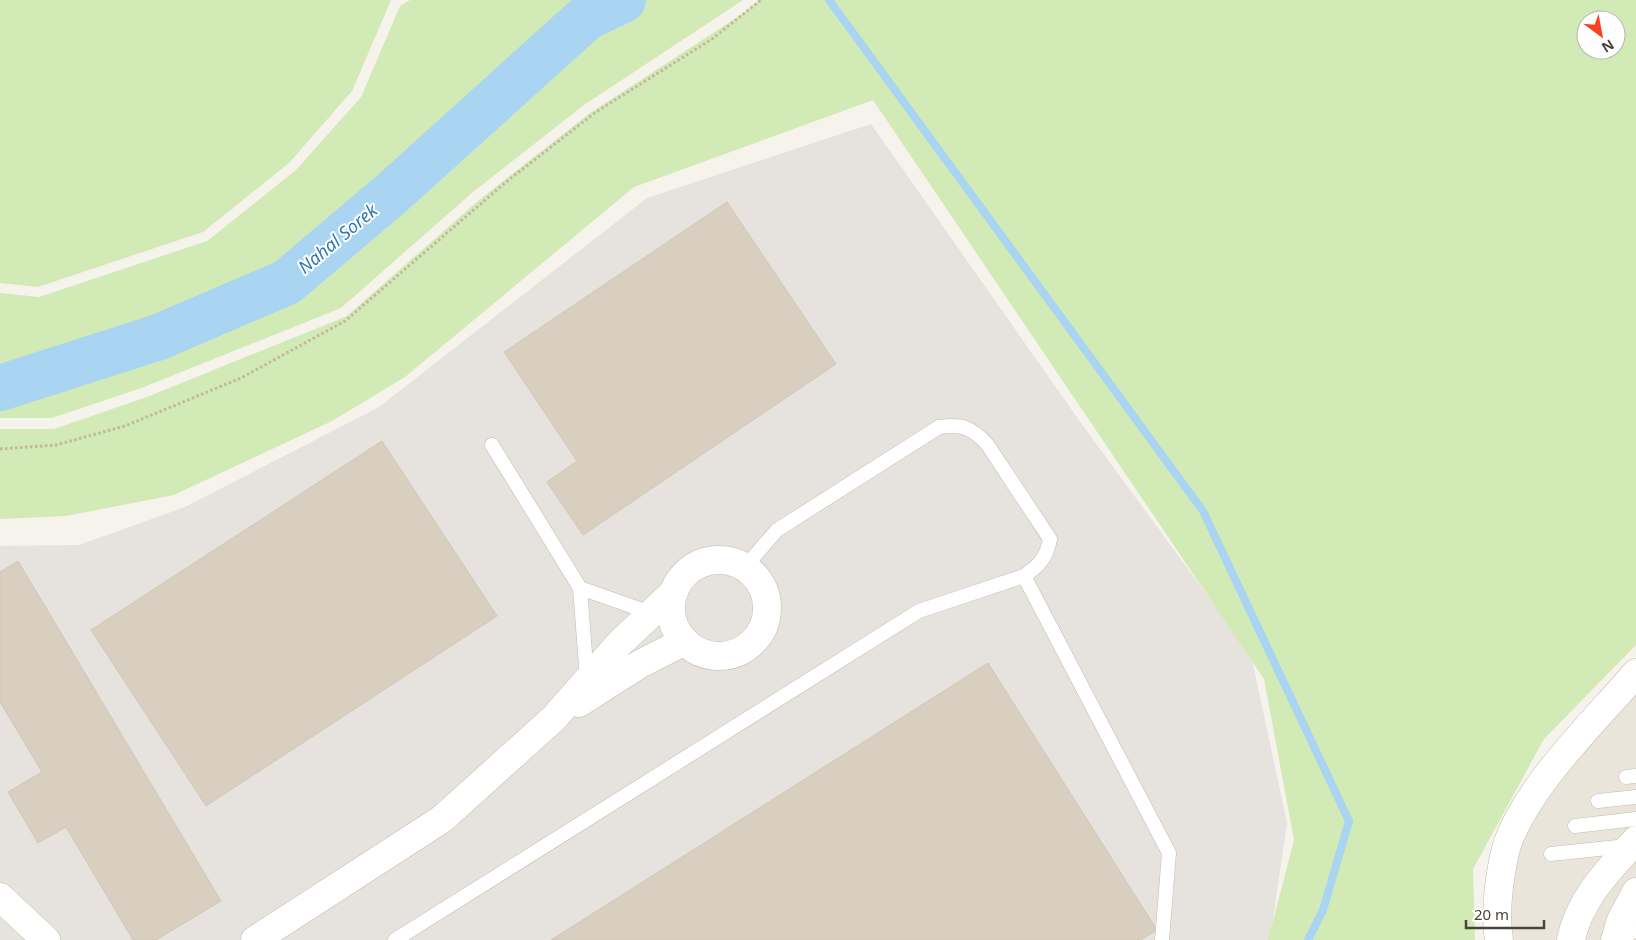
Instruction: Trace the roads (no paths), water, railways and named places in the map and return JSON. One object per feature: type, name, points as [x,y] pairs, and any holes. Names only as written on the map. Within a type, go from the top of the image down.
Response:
[{"type":"street","points":[[718,559],[732,561],[746,567],[757,577],[765,590],[768,605],[766,621],[759,635],[748,647],[734,654],[718,656],[703,654],[685,641],[673,621],[671,607],[674,592],[680,579],[690,569],[703,562],[718,559]]},
{"type":"street","points":[[254,940],[442,819],[554,718],[620,642],[674,592]]},
{"type":"street","points":[[554,718],[640,664],[685,641]]},
{"type":"street","points":[[1499,940],[1497,904],[1502,870],[1508,843],[1524,808],[1543,781],[1636,674]]},
{"type":"street","points":[[1571,940],[1578,916],[1587,898],[1635,835]]},
{"type":"street","points":[[1615,940],[1622,920],[1636,892]]},
{"type":"street","points":[[0,897],[46,940]]},
{"type":"lane","points":[[396,940],[919,611],[1024,576],[1038,567],[1047,552],[1050,539],[987,444],[976,432],[957,425],[939,427],[777,530],[746,567]]},
{"type":"lane","points":[[492,445],[580,588],[587,680]]},
{"type":"lane","points":[[1024,576],[1169,853],[1162,940]]},
{"type":"lane","points":[[580,588],[651,613]]},
{"type":"lane","points":[[1598,801],[1636,797]]},
{"type":"lane","points":[[1576,826],[1635,835]]},
{"type":"lane","points":[[1551,854],[1635,835]]},
{"type":"lane","points":[[1622,940],[1636,929]]},
{"type":"waterway","name":"Nahal Sorek","points":[[0,388],[159,337],[287,282],[391,194],[587,17],[623,0]]},
{"type":"waterway","points":[[829,0],[1203,511],[1349,821],[1323,910],[1308,940]]}]
